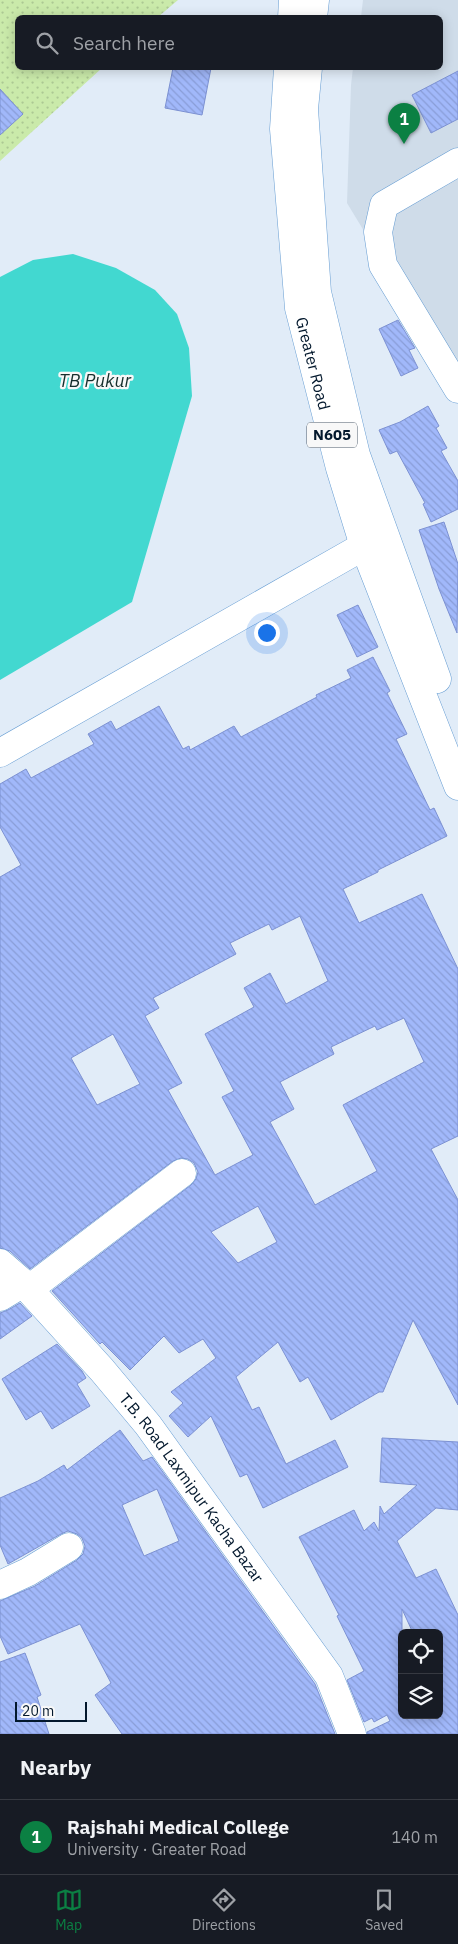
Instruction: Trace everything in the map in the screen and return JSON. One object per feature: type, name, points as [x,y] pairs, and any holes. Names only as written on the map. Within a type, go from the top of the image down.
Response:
[{"type":"main road","points":[[292,15],[294,0]]},
{"type":"main road","points":[[313,15],[315,0]]},
{"type":"main road","name":"Greater Road","points":[[288,70],[284,128],[299,308],[340,468],[364,546],[430,688],[458,735]]},
{"type":"main road","name":"Greater Road","points":[[308,70],[304,109],[317,292],[356,455],[430,688],[458,786]]},
{"type":"main road","points":[[458,162],[384,205],[378,232],[382,265],[458,389]]},
{"type":"main road","points":[[0,753],[364,546]]},
{"type":"main road","points":[[0,1297],[26,1286],[182,1173]]},
{"type":"main road","name":"T.B. Road Laxmipur Kacha Bazar","points":[[0,1263],[26,1286],[102,1370],[148,1425],[329,1676],[352,1734]]},
{"type":"main road","points":[[0,1585],[28,1572],[68,1547]]},
{"type":"shaded area","points":[[0,0],[178,0],[160,15],[15,15],[15,70],[100,70],[0,161]]},
{"type":"shaded area","points":[[363,0],[458,0],[458,386],[347,203],[353,70],[443,70],[443,15],[361,15]]},
{"type":"water","name":"TB Pukur","points":[[73,254],[116,268],[155,290],[177,314],[189,348],[192,396],[132,602],[0,680],[0,277],[33,260]]},
{"type":"building","points":[[173,70],[211,70],[202,115],[165,108]]},
{"type":"building","points":[[458,71],[458,119],[431,133],[412,95]]},
{"type":"building","points":[[0,89],[23,114],[0,135]]},
{"type":"building","points":[[398,320],[415,348],[409,350],[418,368],[401,376],[379,329]]},
{"type":"building","points":[[428,406],[439,426],[436,428],[447,448],[441,451],[458,481],[458,509],[431,522],[423,504],[425,503],[397,451],[390,454],[379,430],[400,422]]},
{"type":"building","points":[[444,522],[458,564],[457,633],[439,589],[419,530]]},
{"type":"building","points":[[358,605],[378,647],[357,657],[337,615]]},
{"type":"building","points":[[373,657],[390,691],[387,693],[407,734],[396,739],[430,810],[434,808],[447,836],[343,889],[359,923],[422,894],[458,969],[458,1136],[431,1149],[458,1200],[458,1405],[413,1320],[383,1392],[379,1392],[331,1420],[308,1377],[300,1382],[278,1342],[236,1377],[252,1410],[259,1407],[286,1464],[335,1440],[348,1467],[263,1508],[247,1474],[240,1477],[211,1416],[188,1437],[169,1416],[183,1403],[171,1392],[216,1358],[203,1339],[179,1353],[164,1336],[130,1370],[102,1342],[100,1344],[52,1291],[191,1185],[196,1179],[198,1172],[194,1163],[188,1159],[181,1158],[173,1161],[30,1269],[10,1251],[0,1248],[0,877],[21,865],[0,827],[0,784],[26,769],[31,778],[94,744],[88,734],[111,721],[116,730],[159,706],[183,749],[189,746],[190,750],[234,726],[241,737],[317,697],[316,695],[351,678],[347,670]],"holes":[[[300,916],[328,981],[286,1004],[270,973],[244,988],[254,1007],[205,1034],[234,1091],[222,1097],[253,1155],[215,1175],[168,1090],[182,1083],[145,1016],[159,1008],[153,998],[236,954],[230,943],[269,924],[272,930]],[[404,1018],[424,1062],[343,1105],[377,1171],[315,1205],[270,1122],[294,1109],[280,1082],[334,1054],[331,1047],[375,1026],[377,1030]],[[113,1034],[140,1084],[97,1105],[71,1058]],[[258,1206],[277,1242],[238,1263],[211,1232]]]},
{"type":"building","points":[[20,1303],[32,1316],[0,1339],[0,1313]]},
{"type":"building","points":[[57,1344],[86,1378],[77,1384],[90,1406],[52,1429],[41,1411],[26,1420],[2,1379]]},
{"type":"building","points":[[120,1430],[143,1461],[152,1457],[315,1684],[335,1734],[122,1734],[95,1695],[111,1683],[80,1624],[8,1654],[0,1636],[0,1601],[35,1586],[77,1560],[83,1554],[85,1546],[82,1538],[68,1531],[8,1564],[0,1545],[0,1498],[38,1481],[64,1465],[67,1470]],"holes":[[[157,1489],[179,1541],[144,1556],[122,1505]]]},
{"type":"building","points":[[382,1438],[458,1442],[458,1510],[436,1508],[397,1541],[416,1578],[436,1569],[458,1615],[458,1734],[367,1734],[367,1732],[390,1721],[387,1715],[374,1722],[372,1718],[364,1722],[347,1680],[364,1671],[337,1616],[339,1615],[299,1537],[354,1510],[364,1531],[374,1522],[379,1531],[380,1506],[384,1514],[417,1485],[380,1482]]},
{"type":"building","points":[[25,1653],[41,1695],[37,1697],[49,1734],[0,1734],[0,1662]]},
{"type":"place","name":"Rajshahi Medical College","points":[[404,144]]}]
